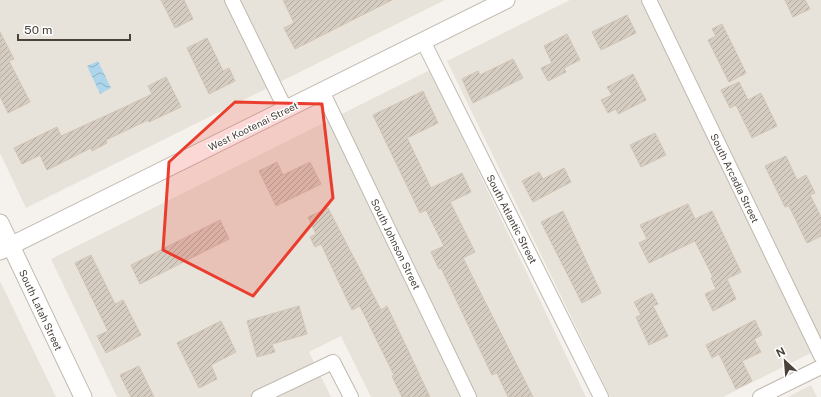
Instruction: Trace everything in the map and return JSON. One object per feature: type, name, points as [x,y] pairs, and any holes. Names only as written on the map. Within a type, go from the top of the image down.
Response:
[{"type":"street","points":[[232,0],[286,110]]},
{"type":"street","name":"West Kootenai Street","points":[[5,249],[506,0]]},
{"type":"street","name":"South Arcadia Street","points":[[649,0],[821,356]]},
{"type":"street","name":"South Atlantic Street","points":[[423,41],[601,397]]},
{"type":"street","name":"South Johnson Street","points":[[322,91],[469,397]]},
{"type":"street","name":"South Latah Street","points":[[0,223],[5,249],[83,397]]},
{"type":"street","points":[[259,397],[333,362],[351,397]]},
{"type":"street","points":[[760,397],[821,367]]},
{"type":"highlighted area","points":[[235,102],[322,104],[333,198],[253,296],[163,250],[169,162]]},
{"type":"shaded area","points":[[0,0],[445,0],[26,208],[0,153]]},
{"type":"shaded area","points":[[570,0],[821,0],[821,348],[723,397],[610,397],[447,61]]},
{"type":"shaded area","points":[[430,70],[586,397],[371,397],[341,336],[309,352],[331,397],[117,397],[51,259]]},
{"type":"shaded area","points":[[0,281],[56,397],[0,397]]},
{"type":"shaded area","points":[[811,385],[817,397],[788,397]]},
{"type":"water","points":[[98,61],[111,88],[100,94],[87,66]]},
{"type":"building","points":[[161,0],[184,0],[193,19],[175,28]]},
{"type":"building","points":[[283,0],[392,0],[295,49],[284,28],[294,23]]},
{"type":"building","points":[[785,0],[805,0],[810,9],[793,17]]},
{"type":"building","points":[[627,15],[636,33],[601,50],[592,32]]},
{"type":"building","points":[[722,24],[746,73],[729,82],[708,40],[716,36],[712,29]]},
{"type":"building","points":[[0,32],[14,59],[9,61],[30,102],[8,113],[0,96]]},
{"type":"building","points":[[567,34],[580,60],[564,68],[566,72],[548,81],[541,68],[552,63],[544,46]]},
{"type":"building","points":[[207,38],[223,71],[229,68],[235,81],[209,94],[187,48]]},
{"type":"building","points":[[513,59],[523,78],[473,103],[462,79],[478,71],[480,75]]},
{"type":"building","points":[[633,74],[646,100],[618,114],[616,109],[608,113],[601,100],[612,95],[607,87]]},
{"type":"building","points":[[166,77],[181,107],[149,122],[148,120],[106,140],[107,143],[92,151],[91,148],[47,170],[40,155],[22,164],[14,148],[57,127],[61,136],[127,106],[152,94],[148,86]]},
{"type":"building","points":[[739,82],[748,100],[761,93],[777,126],[752,138],[736,105],[730,108],[721,90]]},
{"type":"building","points":[[423,91],[438,123],[407,138],[431,188],[462,173],[471,192],[450,202],[475,252],[463,258],[533,397],[508,397],[497,373],[492,375],[441,268],[439,269],[431,252],[444,246],[426,210],[420,213],[373,115]]},
{"type":"building","points":[[655,133],[666,155],[641,167],[630,145]]},
{"type":"building","points":[[786,156],[797,180],[806,175],[815,193],[810,195],[821,217],[821,236],[807,243],[789,206],[785,207],[765,166]]},
{"type":"building","points":[[277,162],[283,175],[310,162],[321,184],[276,206],[259,171]]},
{"type":"building","points":[[564,168],[571,182],[533,202],[522,181],[539,172],[543,179]]},
{"type":"building","points":[[688,204],[695,219],[712,211],[741,272],[727,279],[736,299],[713,311],[705,294],[716,289],[711,278],[713,277],[695,241],[649,263],[639,243],[647,239],[640,225]]},
{"type":"building","points":[[328,208],[381,310],[387,306],[430,397],[402,397],[392,376],[394,375],[360,306],[352,310],[321,244],[315,247],[310,237],[316,234],[308,217]]},
{"type":"building","points":[[563,211],[601,293],[582,303],[541,222]]},
{"type":"building","points":[[220,220],[229,239],[140,284],[131,265]]},
{"type":"building","points":[[91,255],[115,304],[123,300],[141,335],[106,353],[97,336],[108,331],[75,263]]},
{"type":"building","points":[[652,293],[658,304],[653,306],[668,336],[649,345],[636,317],[641,315],[634,302]]},
{"type":"building","points":[[299,306],[307,334],[272,344],[275,352],[257,357],[247,321]]},
{"type":"building","points":[[755,320],[762,335],[754,339],[761,352],[742,361],[752,381],[736,389],[719,354],[712,358],[706,345]]},
{"type":"building","points":[[221,321],[236,352],[211,365],[217,379],[199,388],[177,343]]},
{"type":"building","points":[[139,366],[154,397],[131,397],[120,375]]}]
